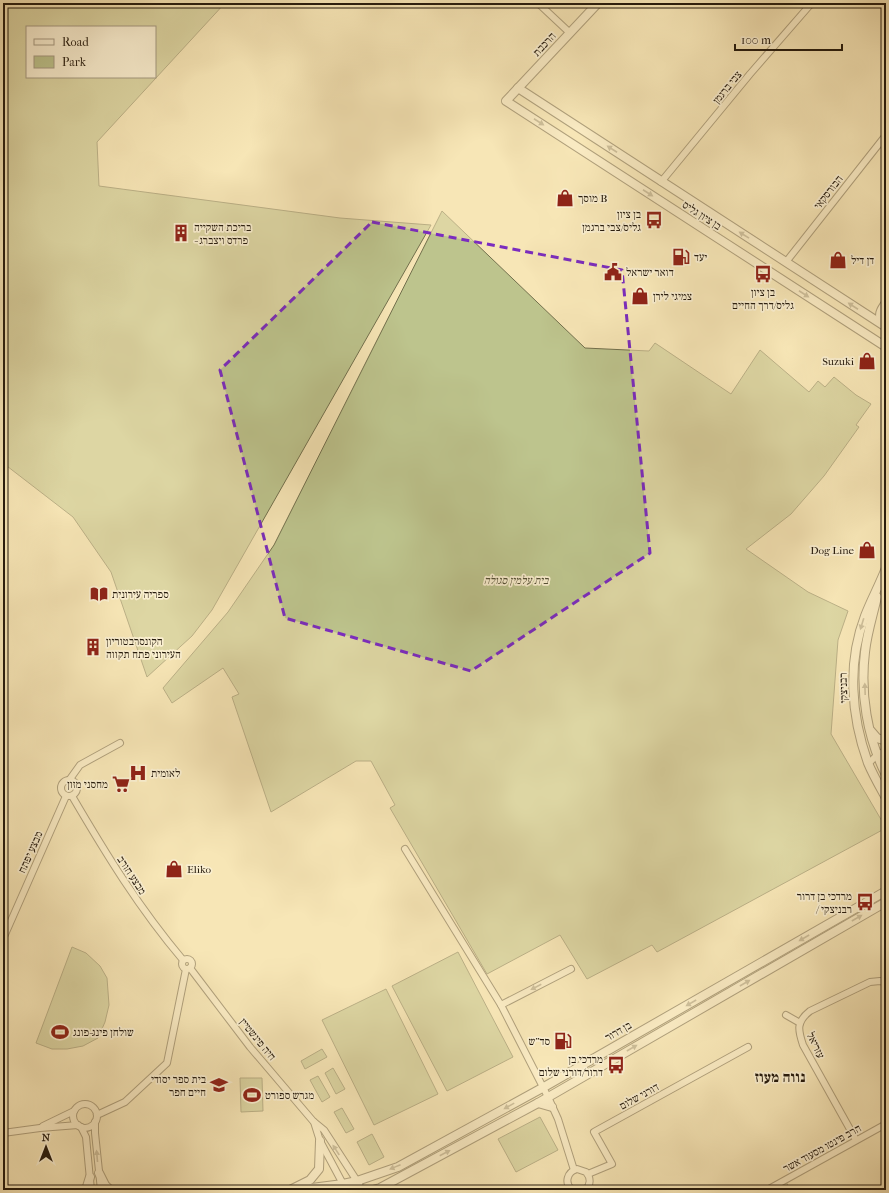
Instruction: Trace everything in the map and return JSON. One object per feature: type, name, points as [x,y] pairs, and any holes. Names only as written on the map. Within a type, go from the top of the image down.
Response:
[{"type":"street","points":[[538,3],[570,33]]},
{"type":"street","name":"הרכבת","points":[[506,101],[598,3]]},
{"type":"street","name":"צבי ברגמן","points":[[661,182],[750,74],[811,4]]},
{"type":"street","name":"בן ציון גליס","points":[[518,88],[884,326]]},
{"type":"street","name":"בן ציון גליס","points":[[506,101],[886,347]]},
{"type":"street","name":"הבורסקאי","points":[[786,262],[886,134]]},
{"type":"street","points":[[884,326],[879,319],[879,314],[886,301]]},
{"type":"street","name":"רבניצקי","points":[[885,572],[867,639],[865,652],[865,697],[869,727],[886,775]]},
{"type":"street","name":"רבניצקי","points":[[885,572],[865,616],[858,638],[853,675],[853,690],[860,739],[868,764],[886,798]]},
{"type":"street","points":[[869,727],[877,738],[886,741]]},
{"type":"street","points":[[70,779],[75,781],[78,788],[76,793],[69,796],[62,792],[61,787],[65,780],[70,779],[80,765],[120,743]]},
{"type":"street","points":[[868,764],[881,759],[886,751]]},
{"type":"street","name":"מבצע יפתח","points":[[3,939],[69,796]]},
{"type":"street","name":"מבצע חורב","points":[[69,796],[130,891],[161,934],[183,960],[181,965],[183,968],[188,969]]},
{"type":"street","points":[[406,849],[501,1005],[544,1087],[558,1120],[574,1170]]},
{"type":"street","name":"בן דרור","points":[[296,1190],[344,1187],[398,1167],[544,1087],[886,891]]},
{"type":"street","name":"בן דרור","points":[[377,1189],[538,1103],[886,902]]},
{"type":"street","points":[[97,1114],[125,1102],[167,1063],[188,969]]},
{"type":"street","name":"חיה פינשטיין","points":[[188,969],[250,1047],[313,1121],[324,1130],[357,1181]]},
{"type":"street","points":[[501,1005],[571,969]]},
{"type":"street","name":"עזריאל","points":[[856,1140],[803,1045],[799,1033],[800,1023],[803,1016],[810,1011],[870,982],[886,983]]},
{"type":"street","points":[[786,1015],[800,1023]]},
{"type":"street","name":"דורני שלום","points":[[588,1174],[612,1164],[594,1132],[748,1047]]},
{"type":"street","points":[[538,1103],[552,1107]]},
{"type":"street","points":[[40,1128],[74,1111],[79,1105],[87,1104],[94,1107],[97,1114],[95,1122],[101,1190]]},
{"type":"street","points":[[74,1111],[73,1119],[80,1126],[86,1137],[91,1190]]},
{"type":"street","name":"חיה פינשטיין","points":[[313,1121],[320,1141],[344,1187]]},
{"type":"street","points":[[3,1133],[40,1128],[89,1127],[95,1122]]},
{"type":"street","name":"הרב פינטו מסעוד אשר","points":[[767,1190],[886,1124]]},
{"type":"street","points":[[290,1190],[310,1180],[319,1168],[320,1141]]},
{"type":"street","points":[[572,1190],[567,1179],[574,1170],[583,1170],[588,1174],[590,1181],[585,1190]]},
{"type":"street","points":[[99,1173],[105,1185],[110,1190]]},
{"type":"street","points":[[86,1190],[90,1177]]},
{"type":"street","points":[[357,1181],[360,1190]]},
{"type":"highlighted area","points":[[372,222],[622,270],[650,553],[471,671],[285,618],[220,370]]},
{"type":"green space","points":[[3,3],[225,3],[156,78],[156,26],[26,26],[26,78],[156,78],[97,142],[99,186],[340,218],[431,225],[212,610],[192,636],[147,677],[111,572],[73,517],[3,463]]},
{"type":"green space","name":"בית עלמין סגולה","points":[[442,211],[585,348],[649,351],[655,343],[731,394],[760,350],[809,392],[818,381],[825,387],[834,377],[856,395],[871,404],[856,425],[859,427],[824,476],[791,514],[746,549],[808,592],[848,611],[838,640],[831,734],[886,828],[657,952],[652,945],[587,979],[560,935],[487,974],[390,808],[395,805],[371,761],[356,761],[271,812],[232,697],[239,694],[223,668],[172,703],[163,688],[228,612],[274,545]]},
{"type":"green space","points":[[72,947],[86,953],[100,966],[107,978],[109,1005],[105,1022],[98,1038],[83,1046],[67,1049],[52,1049],[36,1043]]},
{"type":"green space","points":[[458,952],[513,1057],[447,1091],[392,986]]},
{"type":"green space","points":[[386,989],[438,1094],[374,1125],[322,1020]]},
{"type":"green space","points":[[322,1049],[327,1057],[305,1069],[301,1061]]},
{"type":"green space","points":[[333,1068],[345,1089],[336,1094],[325,1073]]},
{"type":"green space","points":[[318,1076],[330,1097],[322,1102],[310,1080]]},
{"type":"green space","name":"מגרש ספורט","points":[[240,1078],[262,1078],[263,1111],[241,1112]]},
{"type":"green space","points":[[342,1108],[354,1129],[346,1133],[334,1112]]},
{"type":"green space","points":[[540,1117],[558,1150],[516,1172],[498,1139]]},
{"type":"green space","points":[[372,1134],[384,1157],[369,1165],[357,1142]]},
{"type":"green space","points":[[786,1182],[791,1190],[772,1190]]},
{"type":"place","name":"מוסך B","points":[[565,198]]},
{"type":"place","name":"בן ציון גליס/צבי ברגמן","points":[[654,220]]},
{"type":"place","name":"בריכת השקייה - פרדס ויצברג","points":[[181,233]]},
{"type":"place","name":"יעד","points":[[681,257]]},
{"type":"place","name":"דן דיל","points":[[838,260]]},
{"type":"place","name":"דואר ישראל","points":[[613,272]]},
{"type":"place","name":"בן ציון גליס/דרך החיים","points":[[763,274]]},
{"type":"place","name":"צמיגי לירן","points":[[640,296]]},
{"type":"place","name":"Suzuki","points":[[867,361]]},
{"type":"place","name":"Dog Line","points":[[867,550]]},
{"type":"place","name":"ספריה עירונית","points":[[99,594]]},
{"type":"place","name":"הקונסרבטוריון העירוני פתח תקווה","points":[[93,647]]},
{"type":"place","name":"לאומית","points":[[138,773]]},
{"type":"place","name":"מחסני מזון","points":[[121,784]]},
{"type":"place","name":"Eliko","points":[[174,869]]},
{"type":"place","name":"מרדכי בן דרור / רבניצקי","points":[[865,902]]},
{"type":"place","name":"שולחן פינג-פונג","points":[[60,1032]]},
{"type":"place","name":"סד\"ש","points":[[563,1041]]},
{"type":"place","name":"מרדכי בן דרור/דורני שלום","points":[[616,1065]]},
{"type":"place","name":"בית ספר יסודי חיים חפר","points":[[219,1085]]},
{"type":"place","name":"מגרש ספורט","points":[[252,1095]]},
{"type":"district","name":"נווה מעוז","points":[[780,1077]]}]
